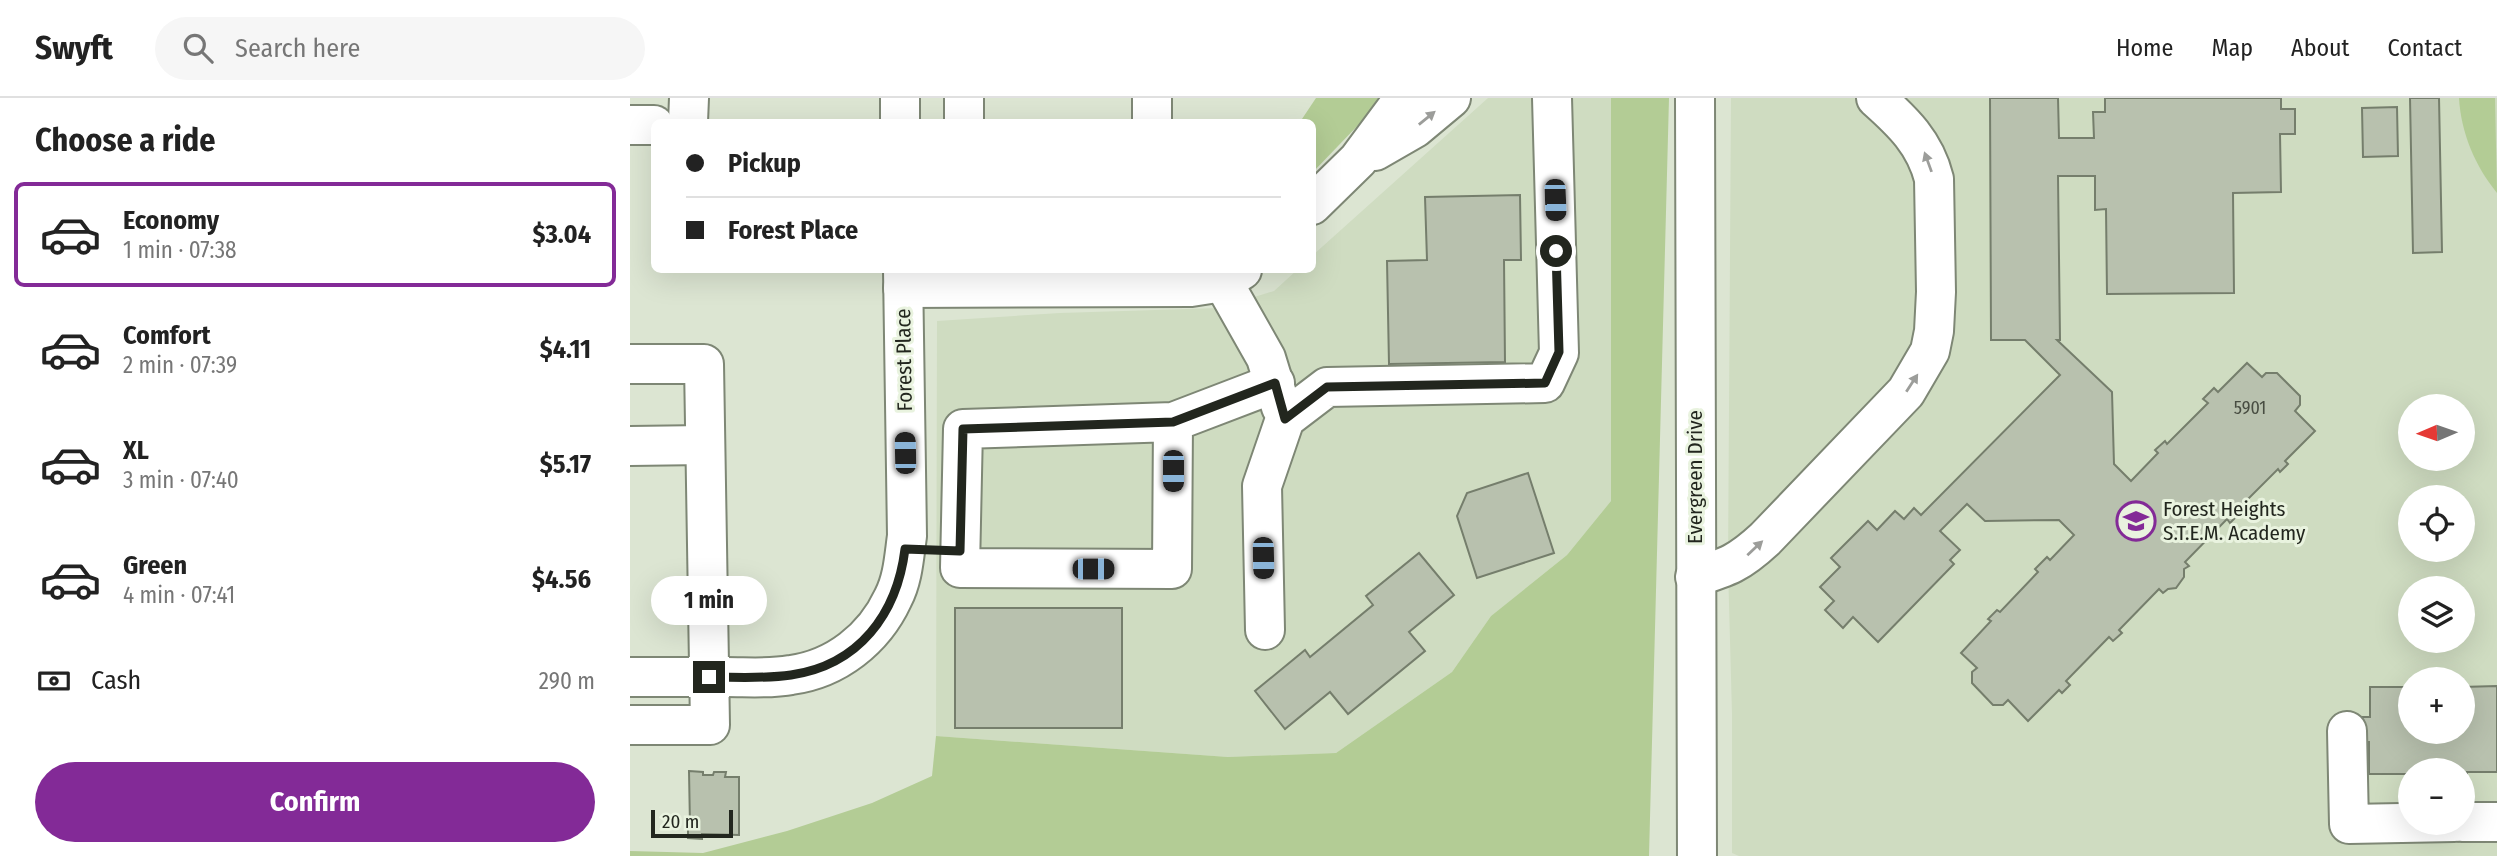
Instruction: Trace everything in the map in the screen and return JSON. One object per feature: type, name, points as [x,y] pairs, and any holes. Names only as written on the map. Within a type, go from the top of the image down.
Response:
[{"type":"street","points":[[688,119],[689,98]]},
{"type":"street","points":[[900,98],[900,119]]},
{"type":"street","points":[[964,98],[964,119]]},
{"type":"street","points":[[1152,98],[1152,119]]},
{"type":"street","points":[[1316,201],[1358,160],[1404,98]]},
{"type":"street","points":[[1358,160],[1415,128],[1451,98]]},
{"type":"street","points":[[1173,422],[1172,569],[960,568],[963,429],[1173,422],[1280,401],[1327,387],[1545,383],[1559,352],[1552,98]]},
{"type":"street","points":[[1695,577],[1742,561],[1765,539],[1906,392],[1930,351],[1936,292],[1934,179],[1926,155],[1910,130],[1876,98]]},
{"type":"street","name":"Evergreen Drive","points":[[1693,101],[1697,856]]},
{"type":"street","points":[[630,125],[651,125]]},
{"type":"street","points":[[903,279],[1156,278],[1191,287],[1232,276],[1266,358],[1280,401],[1262,486],[1265,630]]},
{"type":"street","name":"Forest Place","points":[[630,677],[791,675],[834,662],[867,637],[894,597],[901,576],[907,536],[903,279]]},
{"type":"street","points":[[630,364],[704,363],[710,725],[630,725]]},
{"type":"street","points":[[630,446],[705,445]]},
{"type":"street","points":[[905,549],[960,551]]},
{"type":"street","points":[[2347,731],[2349,824],[2398,823]]},
{"type":"street","points":[[2475,822],[2497,822]]},
{"type":"shaded area","points":[[1488,98],[1611,98],[1611,501],[1567,555],[1491,616],[1452,672],[1336,753],[1228,757],[936,736],[937,321],[1060,313],[1219,308],[1274,291],[1294,273],[1316,273],[1316,252]]},
{"type":"shaded area","points":[[1731,98],[2497,98],[2497,856],[1739,856],[1732,853],[1728,567]]},
{"type":"green space","points":[[1316,98],[1378,98],[1364,119],[1316,169],[1316,119],[1302,119]]},
{"type":"green space","points":[[1611,98],[1669,98],[1649,856],[630,856],[630,851],[703,853],[787,831],[872,803],[932,776],[936,736],[1228,757],[1336,753],[1452,672],[1491,616],[1567,555],[1611,501]]},
{"type":"green space","points":[[2459,98],[2495,98],[2497,193],[2470,148]]},
{"type":"building","name":"Forest Heights S.T.E.M. Academy","points":[[1990,98],[2058,98],[2059,138],[2094,138],[2093,112],[2105,112],[2105,98],[2281,98],[2281,109],[2295,109],[2295,134],[2280,134],[2281,192],[2233,193],[2234,293],[2107,294],[2106,209],[2095,210],[2095,176],[2058,176],[2060,340],[2057,340],[2112,392],[2114,464],[2131,481],[2158,453],[2155,450],[2165,441],[2167,444],[2208,403],[2203,399],[2214,388],[2218,392],[2247,363],[2262,377],[2266,373],[2277,373],[2300,396],[2300,405],[2295,411],[2315,431],[2285,461],[2288,464],[2280,472],[2278,469],[2236,511],[2239,514],[2230,523],[2227,519],[2185,562],[2189,566],[2184,569],[2184,577],[2176,588],[2163,593],[2159,589],[2119,630],[2122,633],[2113,641],[2109,637],[2066,681],[2070,685],[2062,693],[2059,690],[2028,721],[2008,700],[2003,705],[1993,705],[1972,683],[1972,672],[1977,668],[1961,653],[1991,621],[1988,619],[1997,610],[2000,612],[2038,572],[2035,569],[2047,557],[2050,560],[2074,535],[2059,520],[1985,521],[1967,504],[1940,531],[1960,550],[1950,560],[1954,564],[1878,642],[1853,617],[1843,628],[1825,610],[1834,601],[1820,587],[1840,567],[1831,558],[1868,521],[1877,530],[1895,511],[1904,519],[1914,508],[1921,515],[2060,375],[2025,340],[1991,340]]},
{"type":"building","points":[[2410,98],[2439,98],[2442,252],[2413,253]]},
{"type":"building","points":[[2397,107],[2398,156],[2363,157],[2362,108]]},
{"type":"building","points":[[1520,195],[1521,260],[1504,260],[1505,362],[1389,364],[1387,261],[1427,260],[1425,197]]},
{"type":"building","points":[[1528,473],[1554,553],[1477,578],[1457,516],[1467,493]]},
{"type":"building","points":[[1419,553],[1454,595],[1409,632],[1425,651],[1348,714],[1330,692],[1285,729],[1255,691],[1305,650],[1310,657],[1373,605],[1366,596]]},
{"type":"building","points":[[955,608],[1122,608],[1122,728],[955,728]]},
{"type":"building","points":[[2497,686],[2497,772],[2475,772],[2475,758],[2398,758],[2398,774],[2369,774],[2369,742],[2363,742],[2362,717],[2370,717],[2370,687],[2398,687],[2398,744],[2475,744],[2475,687]]},
{"type":"building","points":[[689,771],[703,772],[703,775],[726,772],[725,777],[739,777],[739,835],[702,834],[702,839],[688,838]]},
{"type":"place","name":"Forest Heights S.T.E.M. Academy","points":[[2136,521]]},
{"type":"route","points":[[709,677],[791,675],[834,662],[867,637],[887,611],[901,576],[905,549],[960,551],[963,429],[1173,422],[1275,383],[1285,419],[1327,387],[1545,383],[1559,352],[1556,251]]}]
